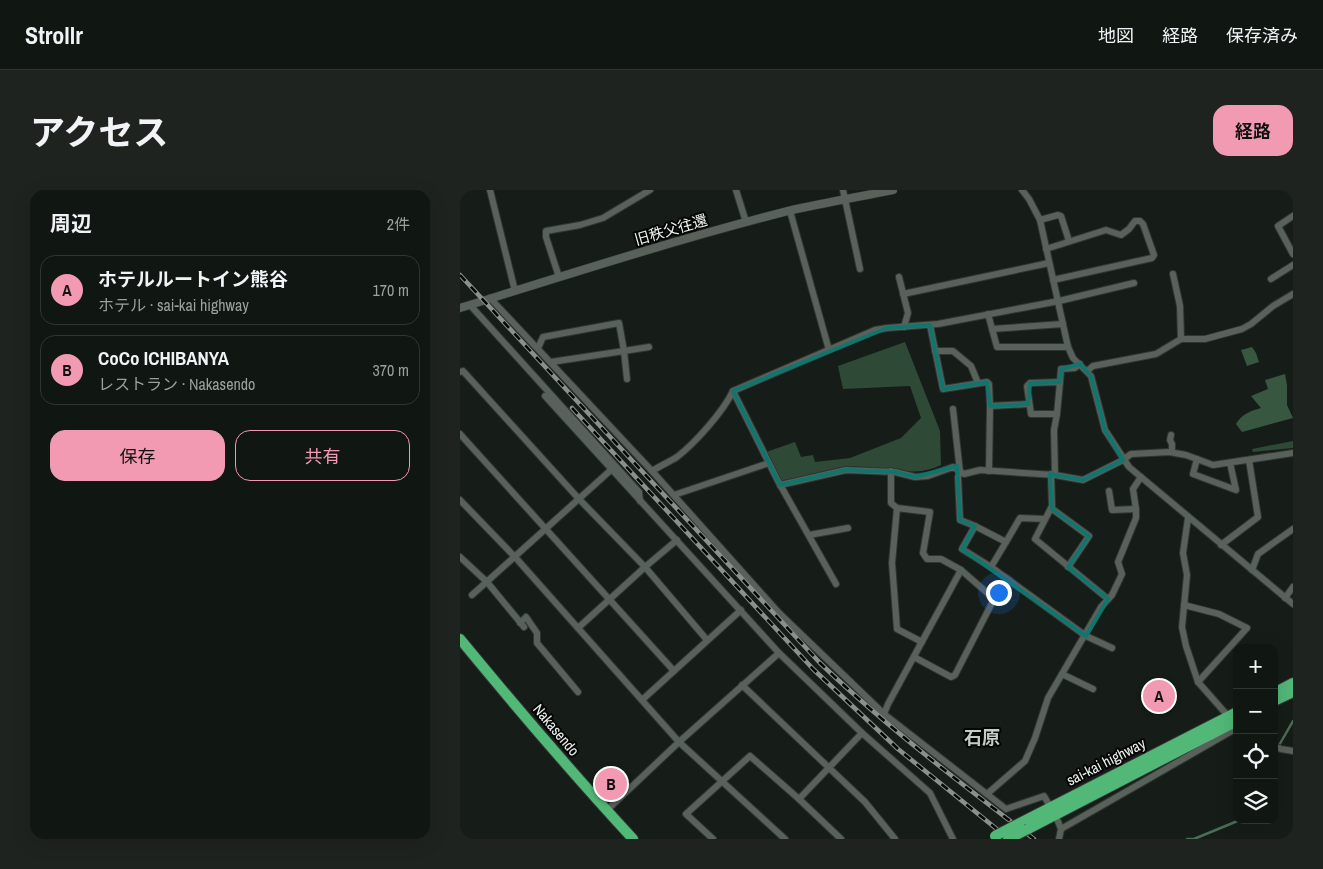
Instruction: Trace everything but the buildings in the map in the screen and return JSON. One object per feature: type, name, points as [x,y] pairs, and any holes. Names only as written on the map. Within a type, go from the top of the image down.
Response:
[{"type":"highway","name":"Nakasendo","points":[[460,638],[557,755],[633,839]]},
{"type":"highway","points":[[1278,691],[1293,683]]},
{"type":"highway","points":[[1278,700],[1293,692]]},
{"type":"highway","name":"sai-kai highway","points":[[992,837],[1024,826],[1233,722]]},
{"type":"highway","name":"sai-kai highway","points":[[1008,839],[1024,826]]},
{"type":"street","points":[[490,190],[515,291]]},
{"type":"street","points":[[558,277],[546,237],[546,231],[580,225],[603,218],[650,190]]},
{"type":"street","points":[[736,190],[746,222]]},
{"type":"street","points":[[843,190],[860,269]]},
{"type":"street","name":"旧秩父往還","points":[[460,308],[746,222],[879,191],[893,190]]},
{"type":"street","points":[[1022,190],[1040,220],[1068,347],[1073,358],[1091,376],[1105,430],[1129,468],[1293,604]]},
{"type":"street","points":[[790,211],[829,350]]},
{"type":"street","points":[[1040,220],[1058,215],[1061,216],[1069,241]]},
{"type":"street","points":[[1293,216],[1278,226],[1293,254]]},
{"type":"street","points":[[1046,248],[1106,230],[1121,234],[1129,229],[1135,221],[1140,221],[1143,224],[1154,255],[1152,258],[1053,280]]},
{"type":"street","points":[[903,294],[1049,263]]},
{"type":"street","points":[[1271,279],[1293,265]]},
{"type":"street","points":[[1173,274],[1180,306],[1181,339]]},
{"type":"street","points":[[899,277],[908,313],[904,327]]},
{"type":"street","points":[[652,470],[676,458],[694,443],[728,401],[733,391],[875,330],[930,325],[1058,301],[1134,283]]},
{"type":"street","points":[[1087,371],[1093,366],[1156,354],[1181,339],[1206,339],[1242,329],[1293,294]]},
{"type":"street","points":[[490,298],[652,470],[779,613],[884,714],[1006,809],[1044,796],[1048,803]]},
{"type":"street","points":[[470,305],[639,492],[640,501]]},
{"type":"street","points":[[988,314],[997,347],[1068,347]]},
{"type":"street","points":[[538,348],[543,337],[619,323],[628,379]]},
{"type":"street","points":[[992,329],[1063,324]]},
{"type":"street","points":[[930,325],[943,389],[987,382],[989,384],[989,471]]},
{"type":"street","points":[[551,362],[649,347]]},
{"type":"street","points":[[935,351],[954,351],[971,366],[978,383]]},
{"type":"street","points":[[1080,364],[1075,368],[1061,369],[1054,430],[1051,508],[1035,540],[1108,599]]},
{"type":"street","points":[[460,372],[463,371],[579,500],[645,567],[707,640]]},
{"type":"street","points":[[1057,414],[1030,414],[1027,386],[1030,383],[1060,382]]},
{"type":"street","points":[[733,391],[780,486],[836,584]]},
{"type":"street","points":[[545,396],[779,653],[862,733],[930,794],[953,839]]},
{"type":"street","points":[[990,406],[1028,404]]},
{"type":"street","points":[[953,409],[960,472],[958,477],[960,520],[1006,542]]},
{"type":"street","points":[[460,434],[674,671]]},
{"type":"street","points":[[1171,435],[1172,452]]},
{"type":"street","points":[[780,486],[846,470],[891,472],[915,477],[928,476],[953,467],[964,474],[980,470],[1053,475],[1083,480],[1124,460],[1130,454],[1172,452],[1186,454],[1213,465],[1293,453]]},
{"type":"street","points":[[1197,459],[1193,474],[1236,490],[1230,463]]},
{"type":"street","points":[[1221,545],[1258,517],[1249,460]]},
{"type":"street","points":[[674,495],[769,463]]},
{"type":"street","points":[[472,595],[612,469]]},
{"type":"street","points":[[891,472],[891,503],[897,508],[930,512],[923,553],[927,558],[941,560],[961,570],[992,596],[992,603],[955,675],[951,676],[914,657]]},
{"type":"street","points":[[987,794],[996,784],[1017,769],[1024,760],[1035,738],[1048,698],[1122,574],[1118,562],[1136,518],[1133,488],[1141,477]]},
{"type":"street","points":[[1109,491],[1112,510],[1136,509]]},
{"type":"street","points":[[460,500],[515,557],[679,742],[720,782],[785,839]]},
{"type":"street","points":[[897,508],[892,563],[897,629],[922,642]]},
{"type":"street","points":[[1051,508],[1089,536],[1068,567]]},
{"type":"street","points":[[991,567],[1020,518],[1045,518]]},
{"type":"street","points":[[1188,518],[1183,552],[1187,575],[1182,626],[1186,646],[1198,682],[1233,719]]},
{"type":"street","points":[[975,526],[962,549],[991,567],[1086,636],[1112,648]]},
{"type":"street","points":[[809,535],[848,528]]},
{"type":"street","points":[[1252,570],[1258,554],[1293,529]]},
{"type":"street","points":[[578,628],[677,540]]},
{"type":"street","points":[[460,557],[487,582],[522,625],[526,617],[537,632],[537,643],[578,692]]},
{"type":"street","points":[[884,714],[961,570]]},
{"type":"street","points":[[1285,598],[1293,587]]},
{"type":"street","points":[[1184,604],[1219,614],[1247,628],[1198,682]]},
{"type":"street","points":[[642,700],[741,610]]},
{"type":"street","points":[[606,811],[679,742],[779,653]]},
{"type":"street","points":[[1062,674],[1094,689]]},
{"type":"street","points":[[742,685],[866,802],[895,839]]},
{"type":"street","points":[[1061,829],[1233,722]]},
{"type":"street","points":[[799,799],[862,733]]},
{"type":"street","points":[[1278,748],[1293,751]]},
{"type":"street","points":[[713,839],[686,814],[750,756],[841,839]]},
{"type":"street","points":[[1056,819],[1061,829],[1059,839]]},
{"type":"highlighted area","points":[[930,325],[943,389],[987,382],[990,406],[1028,404],[1030,383],[1060,382],[1061,369],[1080,364],[1091,376],[1105,430],[1123,460],[1083,480],[1050,474],[1052,509],[1089,536],[1068,567],[1108,599],[1086,636],[962,549],[975,526],[960,520],[957,466],[915,477],[895,472],[846,470],[780,485],[733,391],[887,328]]},
{"type":"green space","points":[[905,342],[940,431],[941,465],[916,472],[900,469],[846,466],[781,481],[766,452],[795,442],[801,457],[813,455],[815,462],[850,458],[901,438],[921,418],[910,386],[843,389],[838,366]]},
{"type":"green space","points":[[1252,347],[1259,362],[1247,366],[1241,350]]},
{"type":"green space","points":[[1285,374],[1287,405],[1293,418],[1242,432],[1236,424],[1238,421],[1247,413],[1261,408],[1251,396],[1268,389],[1265,380]]},
{"type":"green space","points":[[1293,441],[1293,448],[1253,452],[1252,449]]},
{"type":"waterway","points":[[1278,747],[1293,721]]},
{"type":"waterway","points":[[1187,839],[1194,839],[1233,823]]},
{"type":"railway","points":[[460,275],[820,663],[845,687],[951,776],[1034,839]]},
{"type":"railway","points":[[572,408],[813,669],[898,749],[1009,839]]},
{"type":"place","name":"ホテルルートイン熊谷","points":[[1159,696]]},
{"type":"place","name":"CoCo ICHIBANYA","points":[[611,784]]},
{"type":"district","name":"石原","points":[[982,738]]}]
